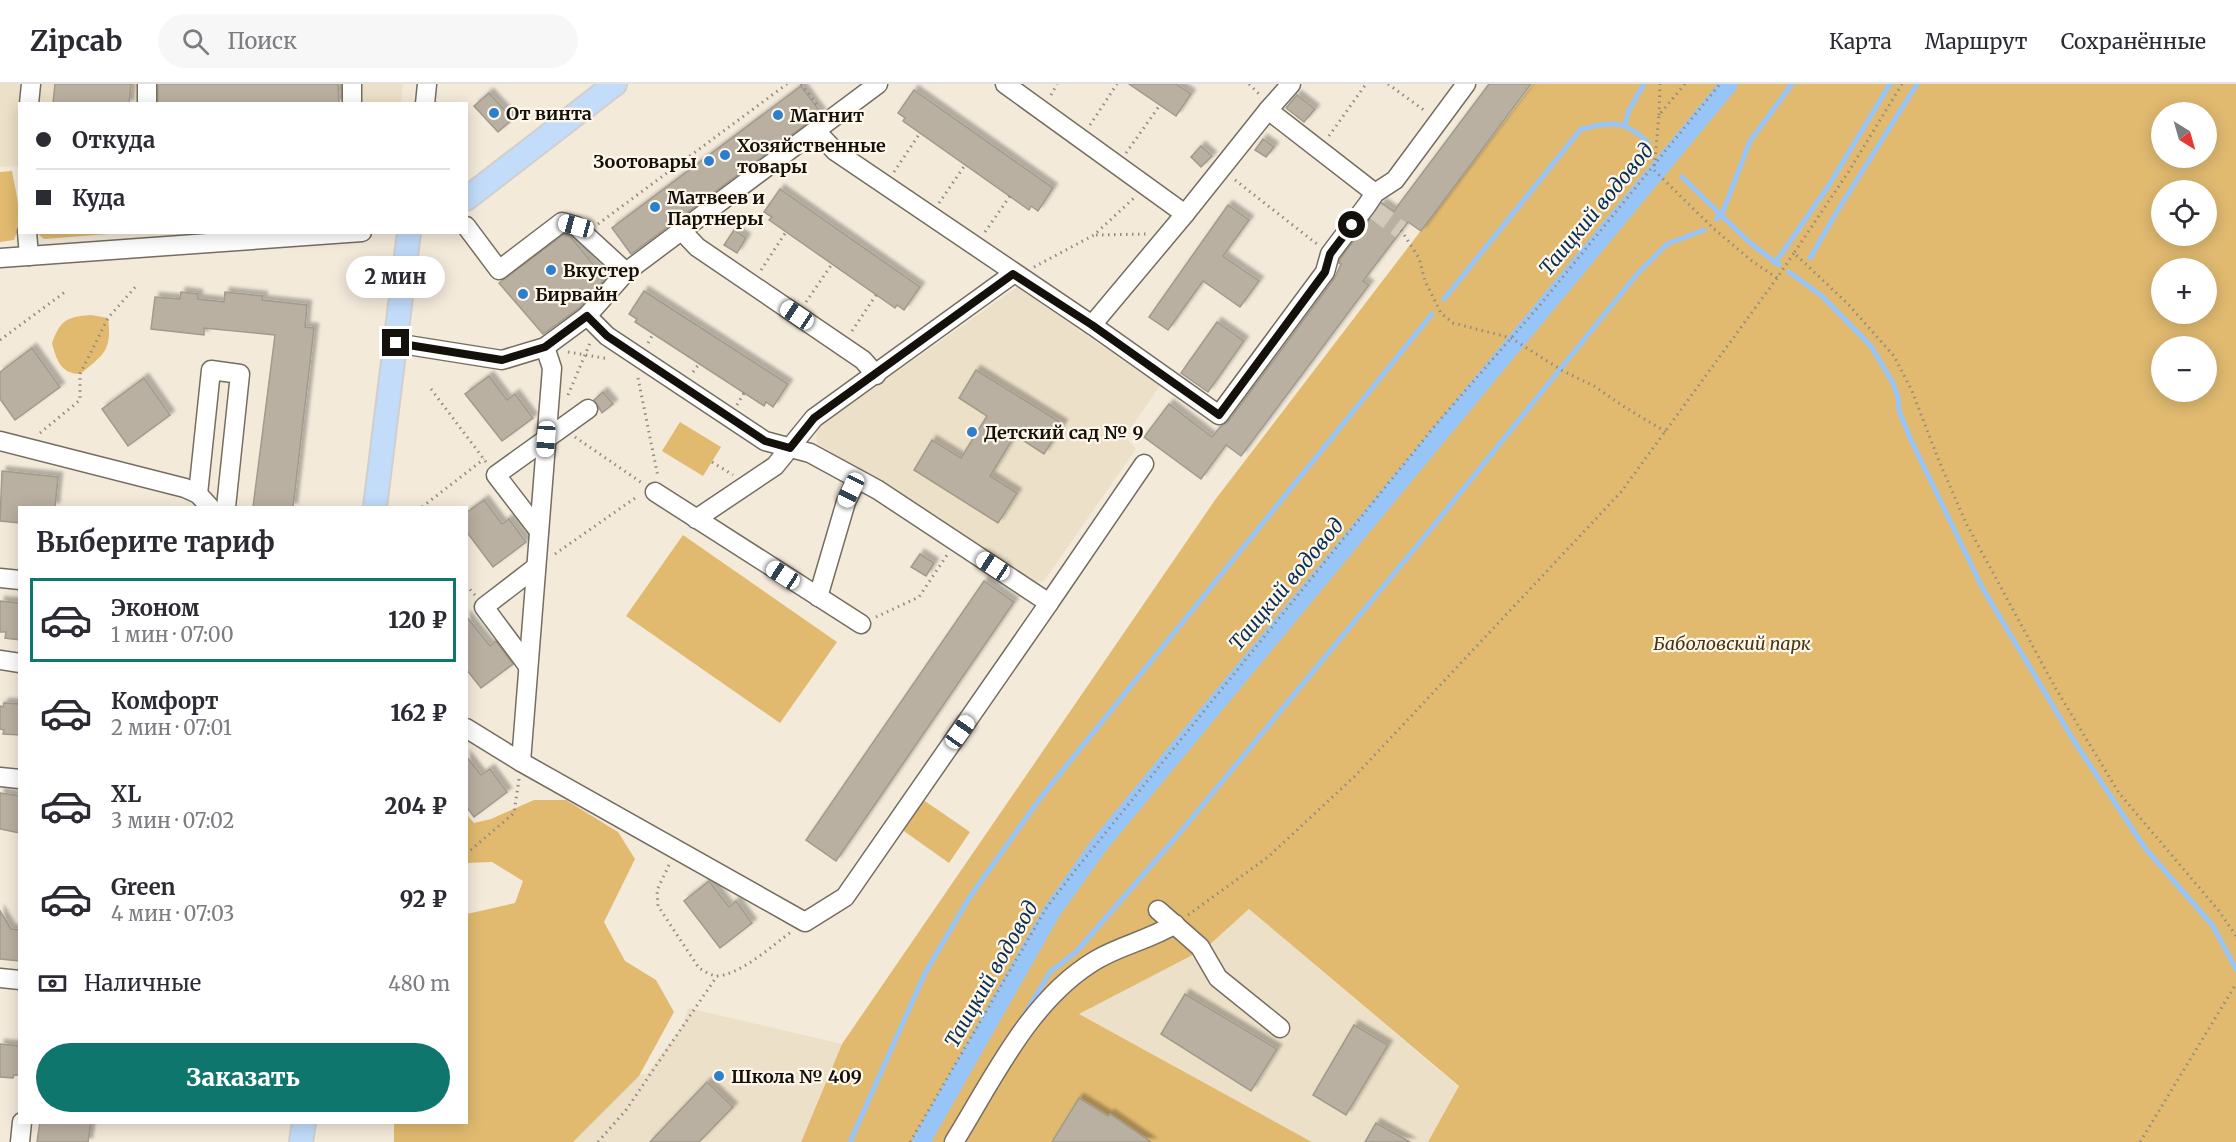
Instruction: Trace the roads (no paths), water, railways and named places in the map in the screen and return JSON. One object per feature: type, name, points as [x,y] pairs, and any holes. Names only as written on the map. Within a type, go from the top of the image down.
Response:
[{"type":"main road","points":[[468,197],[615,84]]},
{"type":"main road","points":[[375,506],[409,234]]},
{"type":"main road","points":[[302,1142],[304,1124]]},
{"type":"street","points":[[29,102],[31,84]]},
{"type":"street","points":[[147,84],[147,102]]},
{"type":"street","points":[[352,84],[352,102]]},
{"type":"street","points":[[425,102],[428,84]]},
{"type":"street","points":[[396,343],[502,360],[545,347],[587,316],[626,272],[878,84]]},
{"type":"street","points":[[1005,84],[1185,214]]},
{"type":"street","points":[[1092,325],[1268,110],[1292,84]]},
{"type":"street","points":[[823,126],[835,151],[975,247],[1021,271],[1092,325],[1219,415],[1325,272],[1330,254],[1372,203],[1395,180],[1466,84]]},
{"type":"street","points":[[1268,110],[1372,203]]},
{"type":"street","points":[[468,229],[499,270],[562,222],[576,226],[626,272]]},
{"type":"street","points":[[682,231],[697,247],[863,360],[876,375]]},
{"type":"street","points":[[27,234],[29,256]]},
{"type":"street","points":[[0,258],[143,241],[313,234]]},
{"type":"street","points":[[696,519],[775,466],[814,418],[1021,271]]},
{"type":"street","points":[[587,316],[607,336],[765,441],[810,453],[878,490],[1049,603]]},
{"type":"street","points":[[521,762],[528,666],[542,563],[539,531],[552,368],[545,347]]},
{"type":"street","points":[[204,501],[212,370],[240,374],[226,506]]},
{"type":"street","points":[[539,531],[496,475],[588,410]]},
{"type":"street","points":[[0,441],[185,488],[204,501]]},
{"type":"street","points":[[468,730],[805,922],[845,897],[1144,464]]},
{"type":"street","points":[[818,597],[846,502],[857,479]]},
{"type":"street","points":[[651,489],[861,624]]},
{"type":"street","points":[[528,666],[484,607],[542,563]]},
{"type":"street","points":[[0,578],[18,580]]},
{"type":"street","points":[[0,660],[18,663]]},
{"type":"street","points":[[0,777],[18,779]]},
{"type":"street","points":[[1158,910],[1200,947],[1218,978],[1280,1028]]},
{"type":"street","points":[[954,1142],[1023,1029],[1069,978],[1097,959],[1154,937],[1175,924]]},
{"type":"street","points":[[0,978],[18,980]]},
{"type":"street","points":[[20,1142],[22,1124]]},
{"type":"waterway","points":[[1625,124],[1629,110],[1644,84]]},
{"type":"waterway","name":"Таицкий водовод","points":[[921,1142],[1052,911],[1099,845],[1729,84]]},
{"type":"waterway","points":[[1716,219],[1722,214],[1750,141],[1792,84]]},
{"type":"waterway","points":[[1775,263],[1829,185],[1890,84]]},
{"type":"waterway","points":[[1810,258],[1917,84]]},
{"type":"waterway","points":[[1444,299],[1581,129],[1617,124],[1632,130],[1648,143]]},
{"type":"waterway","points":[[1682,177],[1749,242],[1779,265]]},
{"type":"waterway","points":[[1023,1017],[1050,972],[1076,952],[1182,830],[1439,519],[1637,274],[1667,244],[1704,230]]},
{"type":"waterway","points":[[1789,272],[1822,296],[1871,346],[1893,383],[1898,397],[1899,411],[1911,440],[1983,589],[2074,741],[2145,848],[2213,926],[2236,969]]},
{"type":"waterway","points":[[850,1142],[925,973],[969,898],[1041,797],[1432,314]]},
{"type":"tunnel","points":[[1374,210],[1401,230]]},
{"type":"place","name":"От винта","points":[[494,113]]},
{"type":"place","name":"Магнит","points":[[778,115]]},
{"type":"place","name":"Хозяйственные товары","points":[[725,155]]},
{"type":"place","name":"Зоотовары","points":[[709,161]]},
{"type":"place","name":"Матвеев и Партнеры","points":[[655,207]]},
{"type":"place","name":"Вкустер","points":[[551,270]]},
{"type":"place","name":"Бирвайн","points":[[523,294]]},
{"type":"place","name":"Детский сад № 9","points":[[972,432]]},
{"type":"place","name":"Школа № 409","points":[[719,1076]]},
{"type":"park label","name":"Баболовский парк","points":[[1732,643]]}]
